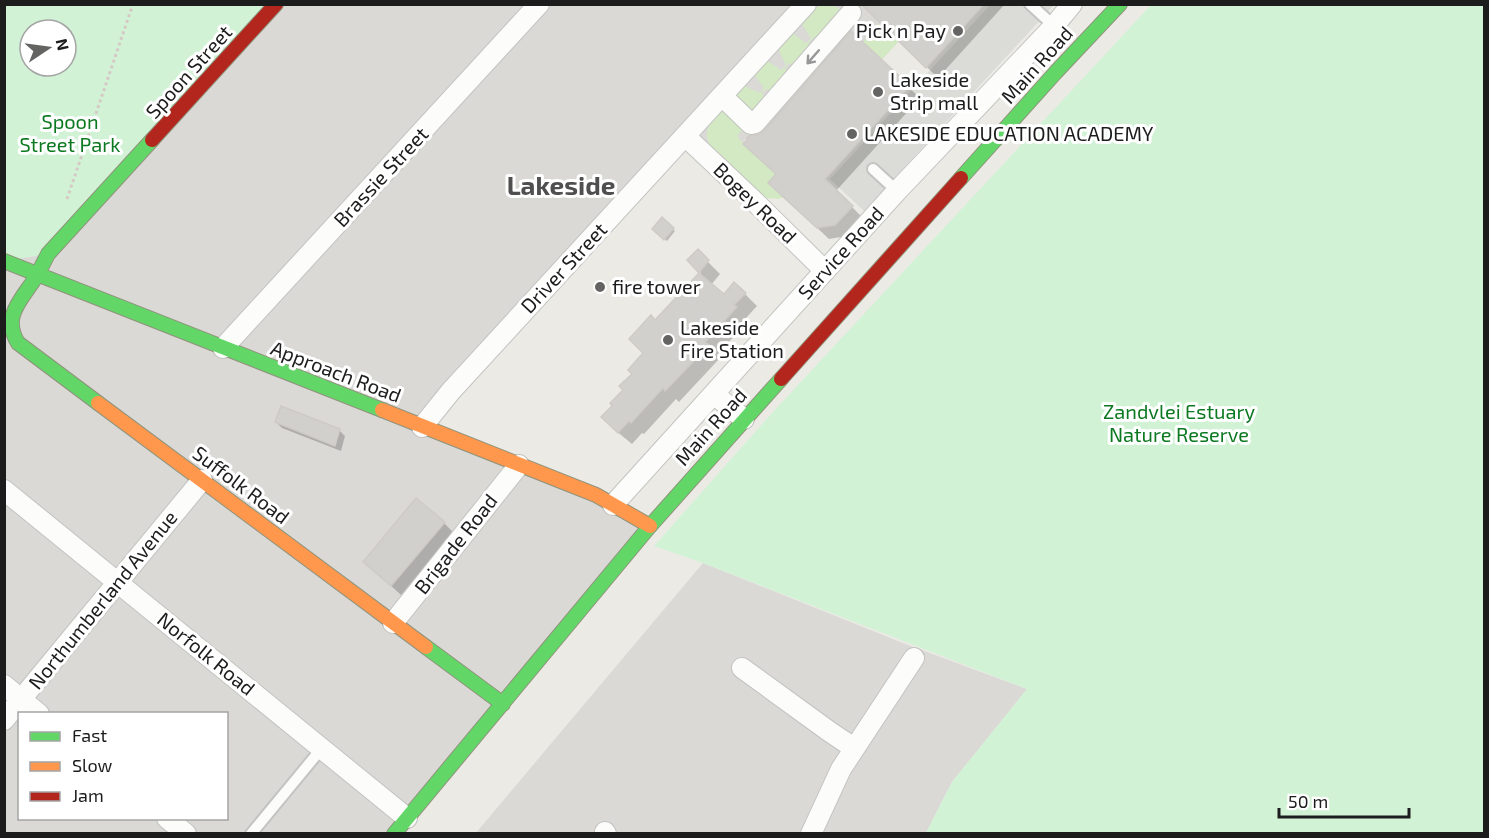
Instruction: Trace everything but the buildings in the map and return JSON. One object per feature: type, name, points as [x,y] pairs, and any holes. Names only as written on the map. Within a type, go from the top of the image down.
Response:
[{"type":"street","name":"Spoon Street","points":[[38,275],[48,254],[276,4]]},
{"type":"street","name":"Brassie Street","points":[[223,348],[539,4]]},
{"type":"street","name":"Driver Street","points":[[422,427],[451,391],[806,4]]},
{"type":"street","name":"Service Road","points":[[613,505],[897,191],[1054,26],[1072,4]]},
{"type":"street","name":"Main Road","points":[[394,834],[650,526],[1041,89],[1120,4]]},
{"type":"street","points":[[722,96],[751,124],[755,123],[851,7]]},
{"type":"street","name":"Bogey Road","points":[[685,136],[825,271]]},
{"type":"street","name":"Approach Road","points":[[4,261],[596,495],[650,526]]},
{"type":"street","name":"Suffolk Road","points":[[38,275],[11,320],[13,333],[18,343],[502,704]]},
{"type":"street","points":[[714,394],[744,419]]},
{"type":"street","name":"Brigade Road","points":[[393,623],[519,465]]},
{"type":"street","name":"Northumberland Avenue","points":[[4,720],[202,480]]},
{"type":"street","name":"Norfolk Road","points":[[4,490],[407,818]]},
{"type":"street","points":[[811,834],[841,769],[914,658]]},
{"type":"street","points":[[742,668],[855,748]]},
{"type":"street","points":[[4,685],[37,712]]},
{"type":"street","points":[[168,820],[186,834]]},
{"type":"lane","points":[[1030,4],[1054,26]]},
{"type":"lane","points":[[873,169],[897,191]]},
{"type":"lane","points":[[251,834],[322,748]]},
{"type":"path","points":[[63,209],[133,4]]},
{"type":"shaded area","points":[[276,5],[932,5],[753,200],[685,137],[423,427],[650,526],[394,833],[5,833],[4,261]]},
{"type":"shaded area","points":[[990,5],[1054,5],[864,211],[830,179]]},
{"type":"shaded area","points":[[703,563],[903,643],[1027,689],[952,782],[926,833],[475,834]]},
{"type":"green space","name":"Spoon Street Park","points":[[4,5],[276,5],[48,254],[5,261]]},
{"type":"green space","points":[[819,5],[832,5],[839,8],[841,14],[829,33],[814,37],[808,43],[811,47],[797,67],[789,63],[785,68],[790,76],[772,91],[767,89],[762,92],[764,97],[750,113],[731,100],[744,86],[760,93],[764,88],[754,74],[767,61],[781,70],[786,65],[778,49],[792,33],[806,43],[811,38],[801,23]]},
{"type":"green space","name":"Zandvlei Estuary Nature Reserve","points":[[1151,5],[1484,5],[1484,833],[926,833],[952,782],[1027,689],[654,546],[772,413]]},
{"type":"green space","points":[[880,23],[899,41],[768,183],[783,197],[765,198],[715,153],[708,140],[708,129],[724,108],[742,126],[738,135],[739,139],[762,161],[871,50],[863,42]]},
{"type":"traffic: fast","points":[[961,178],[1120,4]]},
{"type":"traffic: fast","points":[[98,403],[18,343],[12,319],[17,304],[48,254],[152,140]]},
{"type":"traffic: fast","points":[[4,261],[382,410]]},
{"type":"traffic: fast","points":[[394,834],[650,526],[781,379]]},
{"type":"traffic: fast","points":[[426,647],[503,704]]},
{"type":"traffic: slow","points":[[98,403],[426,647]]},
{"type":"traffic: slow","points":[[382,410],[596,495],[650,526]]},
{"type":"traffic: jam","points":[[152,140],[276,4]]},
{"type":"traffic: jam","points":[[781,379],[961,178]]},
{"type":"place","name":"Pick n Pay","points":[[958,31]]},
{"type":"place","name":"Lakeside Strip mall","points":[[878,92]]},
{"type":"place","name":"LAKESIDE EDUCATION ACADEMY","points":[[852,134]]},
{"type":"place","name":"fire tower","points":[[600,287]]},
{"type":"place","name":"Lakeside Fire Station","points":[[668,340]]},
{"type":"district","name":"Lakeside","points":[[561,186]]}]
